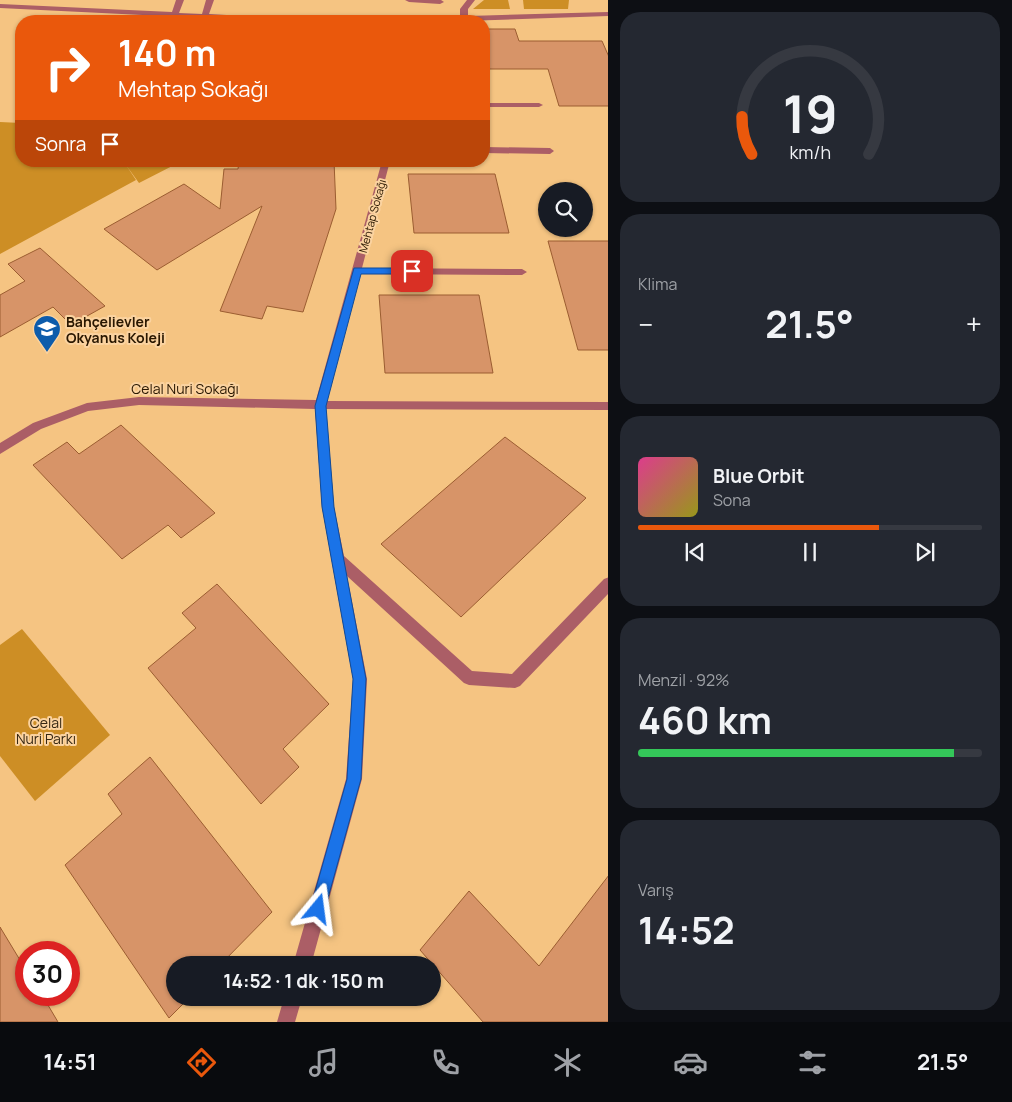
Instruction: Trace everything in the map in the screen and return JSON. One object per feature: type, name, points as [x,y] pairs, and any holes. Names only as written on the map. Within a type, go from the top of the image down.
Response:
[{"type":"street","points":[[0,6],[174,15],[180,0]]},
{"type":"street","points":[[205,15],[210,0]]},
{"type":"street","points":[[409,0],[433,11],[448,15]]},
{"type":"street","points":[[464,15],[464,10],[471,0]]},
{"type":"street","points":[[349,15],[433,11]]},
{"type":"street","points":[[490,18],[608,14]]},
{"type":"street","points":[[490,105],[539,105]]},
{"type":"street","points":[[490,150],[550,151]]},
{"type":"street","name":"Mehtap Sokağı","points":[[305,956],[354,779],[360,679],[328,507],[320,406],[384,167]]},
{"type":"street","name":"Mehtap Sokağı","points":[[357,271],[522,272]]},
{"type":"street","name":"Celal Nuri Sokağı","points":[[0,449],[37,426],[87,407],[139,401],[320,406],[608,406]]},
{"type":"street","points":[[338,559],[469,678],[515,681],[608,583]]},
{"type":"street","points":[[286,1022],[291,1006]]},
{"type":"green space","points":[[484,0],[508,0],[510,9],[473,9]]},
{"type":"green space","points":[[523,0],[569,0],[568,9],[524,9]]},
{"type":"green space","points":[[0,122],[15,123],[15,167],[127,167],[136,180],[0,254]]},
{"type":"green space","points":[[127,167],[170,167],[139,183]]},
{"type":"green space","name":"Celal Nuri Parkı","points":[[22,629],[110,735],[35,801],[0,756],[0,645]]},
{"type":"building","points":[[490,29],[515,29],[519,41],[602,41],[608,55],[608,106],[559,106],[548,69],[490,69]]},
{"type":"building","points":[[238,167],[334,167],[336,209],[303,312],[267,306],[262,319],[220,311],[262,206],[157,270],[104,229],[184,184],[220,209],[224,169],[238,169]]},
{"type":"building","points":[[408,174],[495,174],[509,233],[414,233]]},
{"type":"building","points":[[548,241],[608,241],[608,350],[578,350]]},
{"type":"building","points":[[40,248],[105,306],[71,325],[53,307],[0,337],[0,295],[25,281],[8,264]]},
{"type":"building","points":[[379,295],[479,295],[493,373],[385,373]]},
{"type":"building","points":[[121,425],[215,513],[181,538],[168,525],[122,559],[33,465],[67,442],[79,454]]},
{"type":"building","points":[[505,437],[586,498],[461,617],[381,544]]},
{"type":"building","points":[[217,584],[329,704],[283,749],[299,767],[261,804],[148,668],[196,628],[182,613]]},
{"type":"building","points":[[150,757],[272,912],[229,956],[166,956],[166,1006],[181,1006],[169,1018],[65,865],[122,814],[108,794]]},
{"type":"building","points":[[608,876],[608,1022],[483,1022],[441,974],[441,956],[425,956],[420,950],[469,891],[539,966]]},
{"type":"building","points":[[0,927],[15,952],[15,1006],[49,1006],[58,1022],[0,1022]]},
{"type":"place","name":"Bahçelievler Okyanus Koleji","points":[[47,353]]},
{"type":"route","points":[[318,909],[354,779],[360,679],[328,507],[320,406],[357,271],[412,271]]}]
